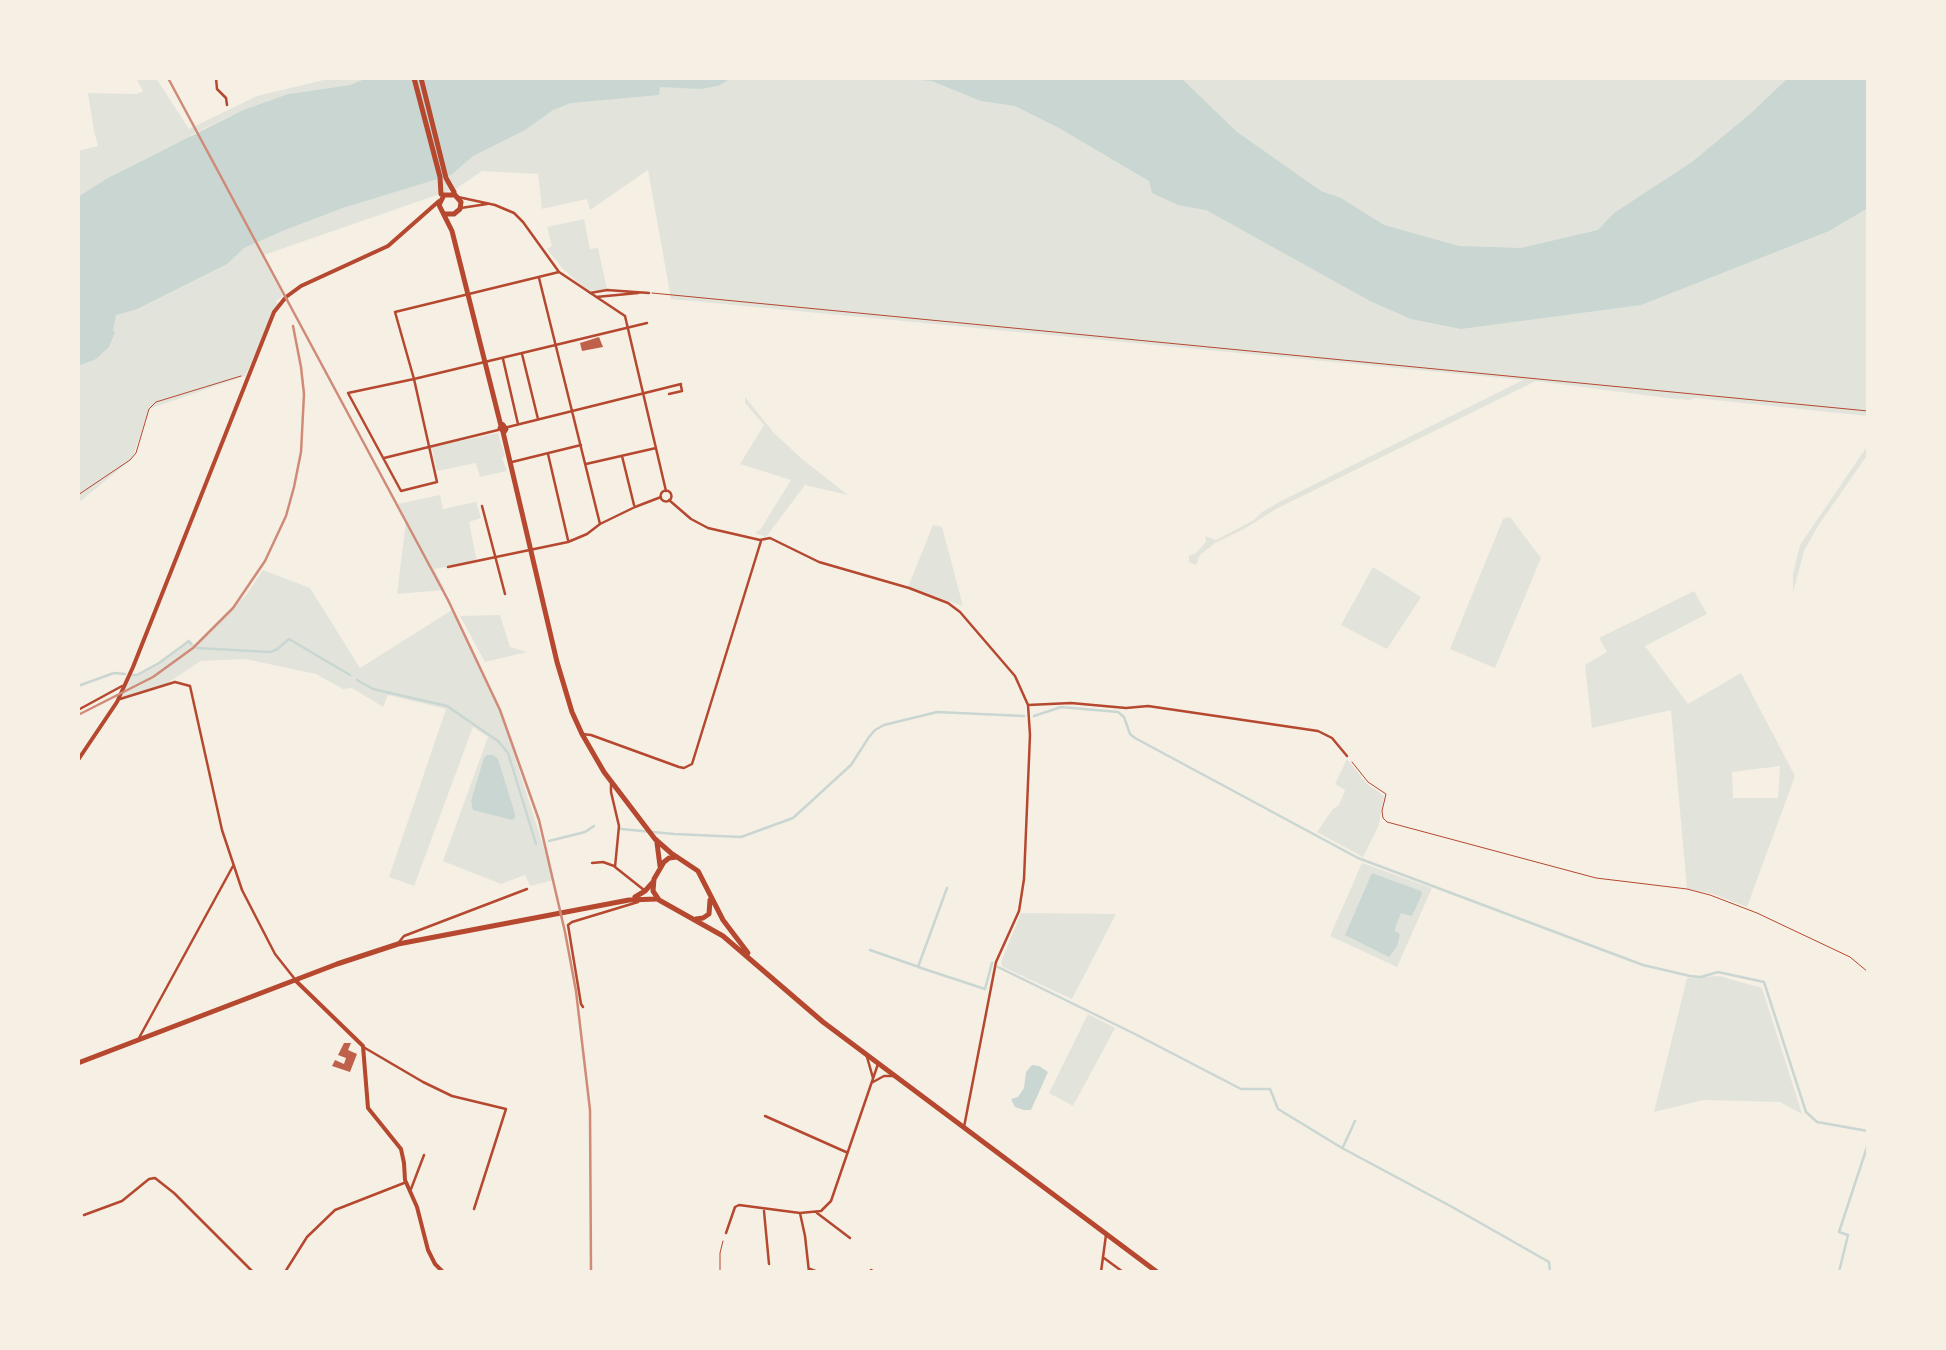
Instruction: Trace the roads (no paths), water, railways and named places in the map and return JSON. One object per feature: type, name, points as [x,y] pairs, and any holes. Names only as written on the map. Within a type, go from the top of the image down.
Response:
[{"type":"main road","points":[[418,78],[446,178],[455,194],[458,211],[452,231]]},
{"type":"main road","points":[[418,78],[440,177],[443,212],[469,295],[564,687],[582,734],[612,783],[653,835],[698,871],[723,920],[756,963]]},
{"type":"main road","points":[[441,197],[455,194]]},
{"type":"main road","points":[[443,212],[449,215],[458,211]]},
{"type":"main road","points":[[653,835],[660,853],[659,869]]},
{"type":"main road","points":[[78,1062],[398,944],[629,900],[643,894],[666,860],[677,858]]},
{"type":"main road","points":[[654,879],[658,900]]},
{"type":"main road","points":[[643,894],[723,936],[788,994],[1156,1272]]},
{"type":"main road","points":[[693,918],[709,914],[710,896]]},
{"type":"street","points":[[216,78],[217,89],[226,98],[226,104]]},
{"type":"street","points":[[455,194],[518,216],[559,272],[625,316],[666,491]]},
{"type":"street","points":[[78,760],[119,698],[268,321],[286,296],[388,246],[441,197]]},
{"type":"street","points":[[458,211],[471,205],[490,204]]},
{"type":"street","points":[[428,213],[443,212]]},
{"type":"street","points":[[559,272],[396,312],[414,380],[437,482],[401,491],[350,392],[414,380],[647,323]]},
{"type":"street","points":[[539,277],[600,524]]},
{"type":"street","points":[[589,293],[646,293]]},
{"type":"street","points":[[594,297],[646,293]]},
{"type":"street","points":[[522,353],[538,420]]},
{"type":"street","points":[[502,358],[518,424]]},
{"type":"street","points":[[383,458],[681,384],[682,391],[668,394]]},
{"type":"street","points":[[510,463],[581,445]]},
{"type":"street","points":[[586,464],[658,448]]},
{"type":"street","points":[[548,454],[568,542]]},
{"type":"street","points":[[622,456],[634,507]]},
{"type":"street","points":[[448,567],[568,542],[661,497],[666,491]]},
{"type":"street","points":[[666,491],[672,494],[670,500]]},
{"type":"street","points":[[661,497],[670,500]]},
{"type":"street","points":[[670,500],[702,526],[760,540],[770,538],[819,562],[948,603],[1015,676],[1028,704],[1030,735],[1024,879],[1019,910],[996,962],[964,1128]]},
{"type":"street","points":[[482,506],[505,594]]},
{"type":"street","points":[[582,734],[679,767],[694,762],[760,540]]},
{"type":"street","points":[[119,698],[175,682],[190,686],[222,830],[242,890],[275,954],[296,980],[364,1048],[452,1096],[506,1109],[474,1209]]},
{"type":"street","points":[[78,710],[124,686]]},
{"type":"street","points":[[1028,704],[1148,706],[1301,728],[1325,732],[1347,756]]},
{"type":"street","points":[[586,742],[601,738]]},
{"type":"street","points":[[612,783],[619,828],[615,867]]},
{"type":"street","points":[[583,1007],[569,923],[632,905],[643,894],[615,867],[592,863]]},
{"type":"street","points":[[138,1039],[234,866]]},
{"type":"street","points":[[398,944],[404,936],[527,889]]},
{"type":"street","points":[[364,1048],[366,1103],[400,1149],[406,1182],[431,1257],[443,1272]]},
{"type":"street","points":[[863,1052],[872,1080]]},
{"type":"street","points":[[726,1233],[739,1204],[800,1213],[829,1206],[878,1063]]},
{"type":"street","points":[[872,1080],[897,1077]]},
{"type":"street","points":[[765,1116],[847,1153]]},
{"type":"street","points":[[410,1190],[424,1155]]},
{"type":"street","points":[[84,1215],[122,1201],[155,1178],[252,1272]]},
{"type":"street","points":[[285,1272],[307,1237],[335,1210],[406,1182]]},
{"type":"street","points":[[764,1209],[769,1264]]},
{"type":"street","points":[[816,1212],[850,1238]]},
{"type":"street","points":[[800,1213],[809,1270],[818,1272]]},
{"type":"street","points":[[1100,1272],[1106,1234]]},
{"type":"street","points":[[1103,1257],[1123,1272]]},
{"type":"lane","points":[[646,293],[1868,412]]},
{"type":"waterway","points":[[197,648],[270,652],[289,639],[350,675]]},
{"type":"waterway","points":[[132,675],[159,663],[189,641],[191,644]]},
{"type":"waterway","points":[[78,686],[114,673],[125,674]]},
{"type":"waterway","points":[[357,680],[373,689],[447,706],[498,741],[508,753],[536,844]]},
{"type":"waterway","points":[[1034,716],[1061,707],[1118,712],[1135,738],[1358,858],[1643,965],[1690,976],[1718,972],[1764,982],[1806,1112],[1817,1122],[1868,1131]]},
{"type":"waterway","points":[[621,829],[741,837],[793,818],[851,765],[869,737],[884,725],[937,712],[1024,716]]},
{"type":"waterway","points":[[549,841],[594,826]]},
{"type":"waterway","points":[[947,888],[918,967],[985,989],[992,963]]},
{"type":"waterway","points":[[870,950],[916,966]]},
{"type":"waterway","points":[[998,967],[1241,1089],[1270,1089],[1278,1109],[1549,1262],[1550,1272]]},
{"type":"waterway","points":[[1343,1147],[1355,1121]]},
{"type":"waterway","points":[[1839,1272],[1848,1235],[1839,1232],[1868,1144]]},
{"type":"railway","points":[[168,78],[448,600],[500,710],[539,820],[576,991],[590,1110],[591,1272]]},
{"type":"railway","points":[[78,715],[153,677],[193,648],[233,608],[265,561],[286,516],[301,452],[304,394],[293,326]]}]
